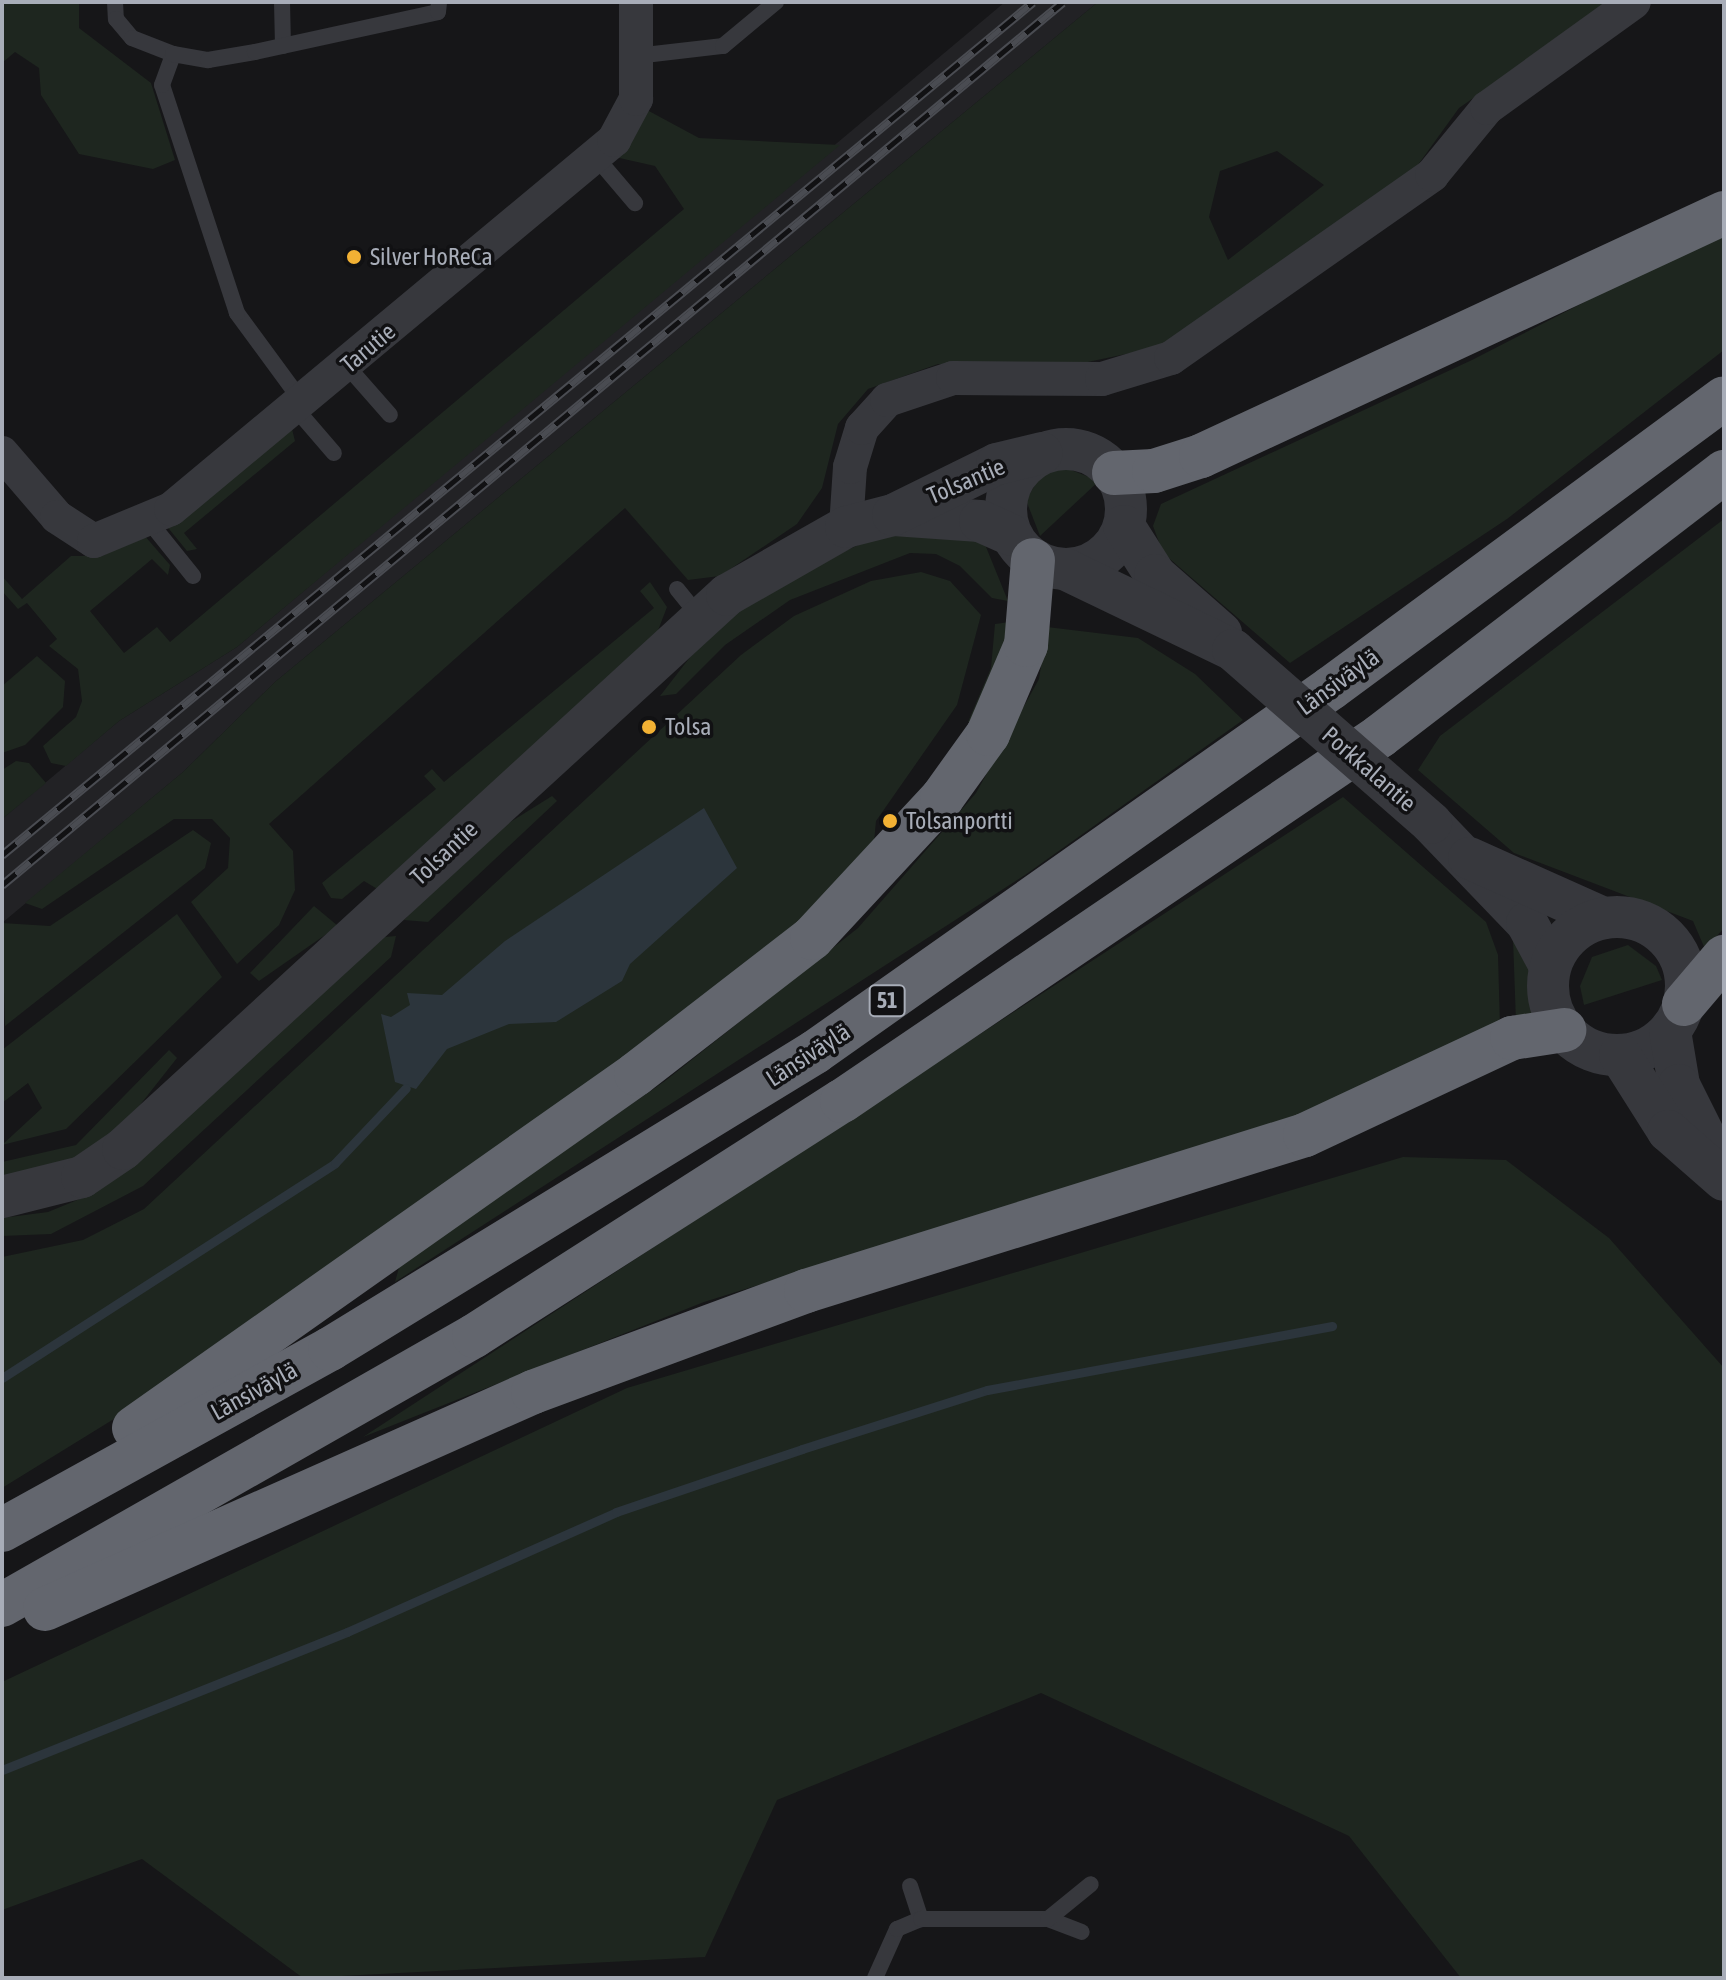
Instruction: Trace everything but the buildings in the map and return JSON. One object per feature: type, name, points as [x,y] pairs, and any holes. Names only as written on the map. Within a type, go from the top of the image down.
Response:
[{"type":"highway","points":[[1114,473],[1154,471],[1201,456],[1724,213]]},
{"type":"highway","name":"Länsiväylä","points":[[2,1530],[330,1349],[815,1052],[1331,688],[1724,398]]},
{"type":"highway","name":"51","points":[[2,1605],[474,1336],[842,1101],[1380,736],[1724,472]]},
{"type":"highway","points":[[2,1520],[466,1197],[812,938],[942,798],[988,734],[1026,645],[1037,555]]},
{"type":"highway","points":[[1677,1017],[1724,957]]},
{"type":"highway","points":[[2,1625],[533,1392],[806,1291],[1305,1135],[1512,1038],[1564,1030]]},
{"type":"street","name":"Tarutie","points":[[2,453],[78,535],[94,541],[148,520],[223,471],[627,126],[636,99],[636,2]]},
{"type":"street","points":[[846,527],[850,467],[862,428],[887,400],[953,378],[1102,379],[1171,358],[1432,175],[1498,98],[1634,2]]},
{"type":"street","points":[[1073,449],[1114,473],[1124,491],[1124,526],[1104,556],[1037,555],[1006,502],[1011,482],[1042,453],[1073,449]]},
{"type":"street","name":"Tolsantie","points":[[2,1197],[82,1177],[123,1149],[688,603],[846,527],[893,515],[984,470],[1042,453]]},
{"type":"street","name":"Tolsantie","points":[[893,515],[980,521],[1037,555]]},
{"type":"street","name":"Porkkalantie","points":[[1124,526],[1155,575],[1207,615],[1233,650],[1468,858],[1527,923],[1550,966]]},
{"type":"street","name":"Porkkalantie","points":[[1037,555],[1233,650]]},
{"type":"street","name":"Porkkalantie","points":[[1468,858],[1603,918]]},
{"type":"street","points":[[1603,918],[1649,924],[1668,938],[1686,980],[1677,1017],[1679,1085],[1724,1178],[1668,1131],[1620,1055],[1580,1044],[1564,1030],[1550,999],[1550,966],[1562,944],[1603,918]]},
{"type":"street","points":[[1620,1055],[1677,1017]]},
{"type":"lane","points":[[115,2],[116,19],[132,38],[173,54],[208,60],[438,12],[439,2]]},
{"type":"lane","points":[[282,2],[283,46]]},
{"type":"lane","points":[[636,56],[723,46],[776,2]]},
{"type":"lane","points":[[173,54],[162,85],[237,313],[334,453]]},
{"type":"lane","points":[[595,156],[635,203]]},
{"type":"lane","points":[[347,366],[390,415]]},
{"type":"lane","points":[[148,520],[193,576]]},
{"type":"lane","points":[[1048,1919],[1091,1884]]},
{"type":"lane","points":[[910,1886],[921,1919]]},
{"type":"lane","points":[[875,1978],[897,1929],[921,1919],[1048,1919],[1082,1932]]},
{"type":"shaded area","points":[[2,2],[79,2],[79,28],[151,83],[175,160],[153,169],[79,154],[41,95],[39,68],[15,52],[2,63]]},
{"type":"shaded area","points":[[1005,2],[1098,2],[275,682],[183,772],[2,923],[2,819],[119,721],[237,647]]},
{"type":"shaded area","points":[[1098,2],[1612,2],[1459,108],[1407,180],[1174,344],[1078,364],[938,364],[868,389],[838,424],[822,488],[797,524],[720,576],[688,580],[625,508],[269,824],[293,851],[295,890],[279,925],[237,964],[191,902],[228,868],[230,838],[212,819],[174,819],[42,909],[25,903],[183,772],[275,682]],"holes":[[[1277,151],[1324,185],[1228,260],[1209,217],[1220,171]]]},
{"type":"shaded area","points":[[647,110],[699,138],[840,145],[237,647],[119,721],[66,766],[51,763],[43,746],[76,717],[82,701],[78,669],[49,646],[57,639],[27,603],[18,609],[2,591],[2,576],[22,599],[71,556],[102,556],[144,535],[170,565],[168,575],[152,559],[90,611],[124,653],[157,627],[170,642],[684,209],[655,166],[615,157]]},
{"type":"shaded area","points":[[1724,230],[1724,350],[1507,519],[1290,663],[1163,553],[1153,526],[1161,504],[1472,360]]},
{"type":"shaded area","points":[[292,429],[295,441],[184,533],[197,549],[187,551],[165,524]]},
{"type":"shaded area","points":[[1061,466],[1099,481],[1040,536],[1026,500],[1042,473]]},
{"type":"shaded area","points":[[1724,519],[1724,928],[1705,949],[1693,921],[1514,853],[1418,770],[1440,736]]},
{"type":"shaded area","points":[[929,527],[982,537],[1008,601],[992,598],[960,566],[936,554],[910,553],[790,600],[725,645],[676,694],[660,696],[708,634],[771,585],[867,541]]},
{"type":"shaded area","points":[[921,572],[950,581],[981,615],[957,705],[876,821],[874,842],[797,929],[229,1348],[2,1488],[2,1257],[83,1240],[144,1209],[741,655],[794,616],[871,581]]},
{"type":"shaded area","points":[[650,582],[667,607],[657,633],[379,890],[364,881],[342,899],[331,898],[322,883],[436,789],[424,776],[432,769],[444,782],[654,608],[640,591]]},
{"type":"shaded area","points":[[1010,622],[1006,671],[975,725],[968,722],[991,668],[995,624]]},
{"type":"shaded area","points":[[1047,627],[1138,638],[1195,674],[1243,720],[1025,875],[395,1282],[400,1264],[665,1081],[858,928],[976,793],[1039,679]]},
{"type":"shaded area","points":[[37,656],[65,681],[63,707],[25,745],[2,753],[2,686]]},
{"type":"shaded area","points":[[16,761],[29,763],[46,783],[2,819],[2,770]]},
{"type":"shaded area","points":[[552,796],[557,801],[428,922],[404,920],[483,839]]},
{"type":"shaded area","points":[[1343,797],[1486,922],[1498,955],[1500,1027],[1278,1123],[704,1302],[363,1437]]},
{"type":"shaded area","points":[[704,808],[737,868],[630,964],[622,981],[556,1022],[509,1024],[447,1049],[416,1089],[395,1082],[381,1014],[391,1017],[410,1005],[407,993],[442,995],[505,941]]},
{"type":"shaded area","points":[[193,830],[211,843],[205,868],[5,1026],[2,923],[50,926]]},
{"type":"shaded area","points":[[314,906],[338,926],[259,981],[250,973]]},
{"type":"shaded area","points":[[177,914],[222,977],[66,1129],[2,1145],[42,1108],[28,1083],[2,1103],[2,1050]]},
{"type":"shaded area","points":[[396,936],[391,957],[143,1186],[51,1234],[2,1236],[2,1218],[48,1212],[92,1194],[385,937]]},
{"type":"shaded area","points":[[1513,939],[1538,955],[1541,1012],[1516,1022]]},
{"type":"shaded area","points":[[1628,945],[1656,966],[1662,980],[1584,1005],[1580,986],[1592,957]]},
{"type":"shaded area","points":[[169,1050],[177,1058],[125,1124],[80,1159],[2,1179],[2,1162],[76,1145]]},
{"type":"shaded area","points":[[1403,1157],[1506,1160],[1609,1238],[1724,1368],[1724,1978],[1461,1978],[1349,1836],[1041,1693],[777,1800],[705,1957],[303,1978],[142,1859],[2,1910],[2,1682],[627,1388]]},
{"type":"waterway","points":[[2,1378],[335,1163],[406,1088]]},
{"type":"waterway","points":[[2,1770],[347,1632],[616,1512],[802,1449],[987,1390],[1332,1326]]},
{"type":"railway","points":[[2,855],[1033,2]]},
{"type":"railway","points":[[2,885],[1063,2]]},
{"type":"place","name":"Silver HoReCa","points":[[354,257]]},
{"type":"place","name":"Tolsa","points":[[649,727]]},
{"type":"place","name":"Tolsanportti","points":[[890,821]]}]
